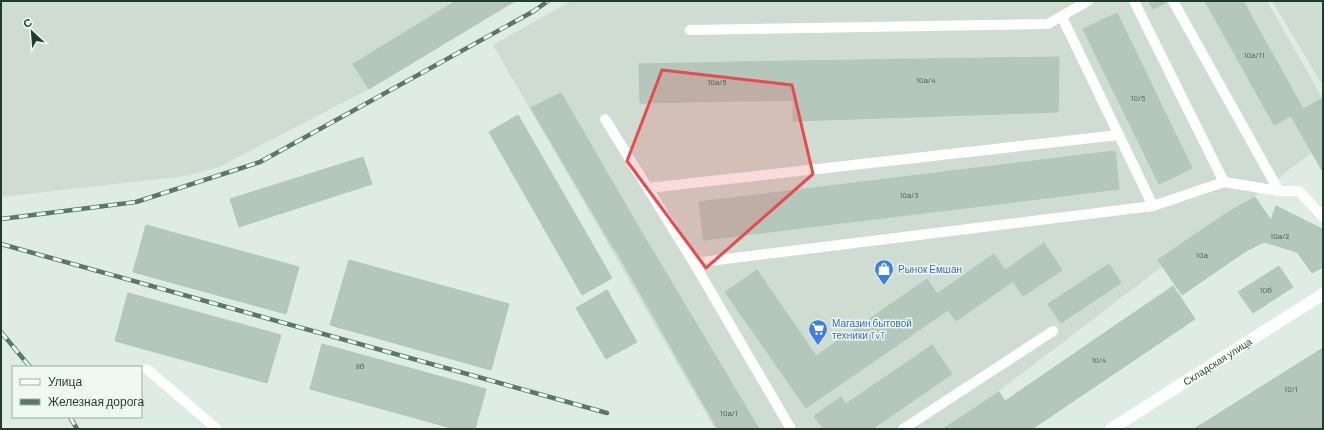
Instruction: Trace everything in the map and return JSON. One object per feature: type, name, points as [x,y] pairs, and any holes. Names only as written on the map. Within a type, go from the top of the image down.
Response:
[{"type":"street","name":"Складская улица","points":[[1111,429],[1323,294]]},
{"type":"lane","points":[[690,30],[1048,24],[1088,1]]},
{"type":"lane","points":[[1134,1],[1224,182]]},
{"type":"lane","points":[[1173,1],[1279,191]]},
{"type":"lane","points":[[1062,17],[1153,206]]},
{"type":"lane","points":[[605,119],[694,263],[791,429]]},
{"type":"lane","points":[[648,188],[1119,135]]},
{"type":"lane","points":[[694,263],[1153,206],[1224,182],[1279,191],[1299,191],[1323,218]]},
{"type":"lane","points":[[903,429],[1053,331]]},
{"type":"lane","points":[[147,369],[217,429]]},
{"type":"highlighted area","points":[[662,70],[792,85],[813,174],[706,268],[627,161]]},
{"type":"shaded area","points":[[1,1],[515,1],[369,89],[219,167],[186,176],[1,197]]},
{"type":"shaded area","name":"Рынок Емшан","points":[[571,1],[1267,1],[1323,99],[1323,144],[949,429],[715,429],[493,45]]},
{"type":"shaded area","points":[[1272,1],[1323,1],[1323,86]]},
{"type":"building","points":[[456,1],[515,1],[369,89],[353,64]]},
{"type":"building","points":[[1149,1],[1164,1],[1165,3],[1153,9]]},
{"type":"building","points":[[1205,1],[1243,1],[1303,109],[1274,125]]},
{"type":"building","points":[[1117,13],[1192,168],[1159,184],[1083,29]]},
{"type":"building","points":[[1059,57],[1058,112],[793,121],[794,61]]},
{"type":"building","points":[[794,61],[794,100],[640,103],[639,64]]},
{"type":"building","points":[[561,93],[642,233],[614,249],[531,108]]},
{"type":"building","points":[[1323,98],[1323,172],[1291,116]]},
{"type":"building","points":[[518,115],[612,278],[582,295],[489,132]]},
{"type":"building","points":[[1115,151],[1119,189],[704,240],[699,202]]},
{"type":"building","points":[[363,157],[372,184],[239,227],[230,199]]},
{"type":"building","points":[[1255,197],[1271,220],[1276,206],[1322,229],[1323,267],[1312,273],[1297,252],[1264,242],[1246,251],[1222,216]]},
{"type":"building","points":[[1222,216],[1246,251],[1182,295],[1158,260]]},
{"type":"building","points":[[146,225],[299,267],[286,314],[133,272]]},
{"type":"building","points":[[642,233],[730,380],[700,398],[615,249]]},
{"type":"building","points":[[1044,243],[1062,270],[1023,296],[1013,281],[956,321],[948,310],[806,408],[725,292],[757,270],[816,356],[927,279],[937,294],[994,254],[1005,270]]},
{"type":"building","points":[[349,260],[509,304],[491,370],[330,325]]},
{"type":"building","points":[[1109,264],[1121,283],[1061,323],[1048,304]]},
{"type":"building","points":[[1279,266],[1293,287],[1253,313],[1238,292]]},
{"type":"building","points":[[1173,286],[1195,319],[1032,429],[1024,429],[1005,401]]},
{"type":"building","points":[[607,290],[637,342],[606,359],[576,308]]},
{"type":"building","points":[[128,293],[281,335],[267,383],[115,341]]},
{"type":"building","points":[[322,344],[486,389],[475,429],[455,429],[310,389]]},
{"type":"building","points":[[932,345],[952,374],[872,429],[823,429],[814,416],[841,397],[846,404]]},
{"type":"building","points":[[1323,348],[1323,429],[1194,429]]},
{"type":"building","points":[[730,380],[759,429],[718,429],[700,398]]},
{"type":"building","points":[[999,392],[1024,429],[943,429]]},
{"type":"railway","points":[[1,219],[136,202],[260,162],[534,11],[548,1]]},
{"type":"railway","points":[[1,244],[607,413]]},
{"type":"railway","points":[[1,332],[29,366]]},
{"type":"railway","points":[[71,418],[77,429]]},
{"type":"place","name":"Рынок Емшан","points":[[884,286]]},
{"type":"place","name":"Магазин бытовой техники TvT","points":[[818,346]]}]
